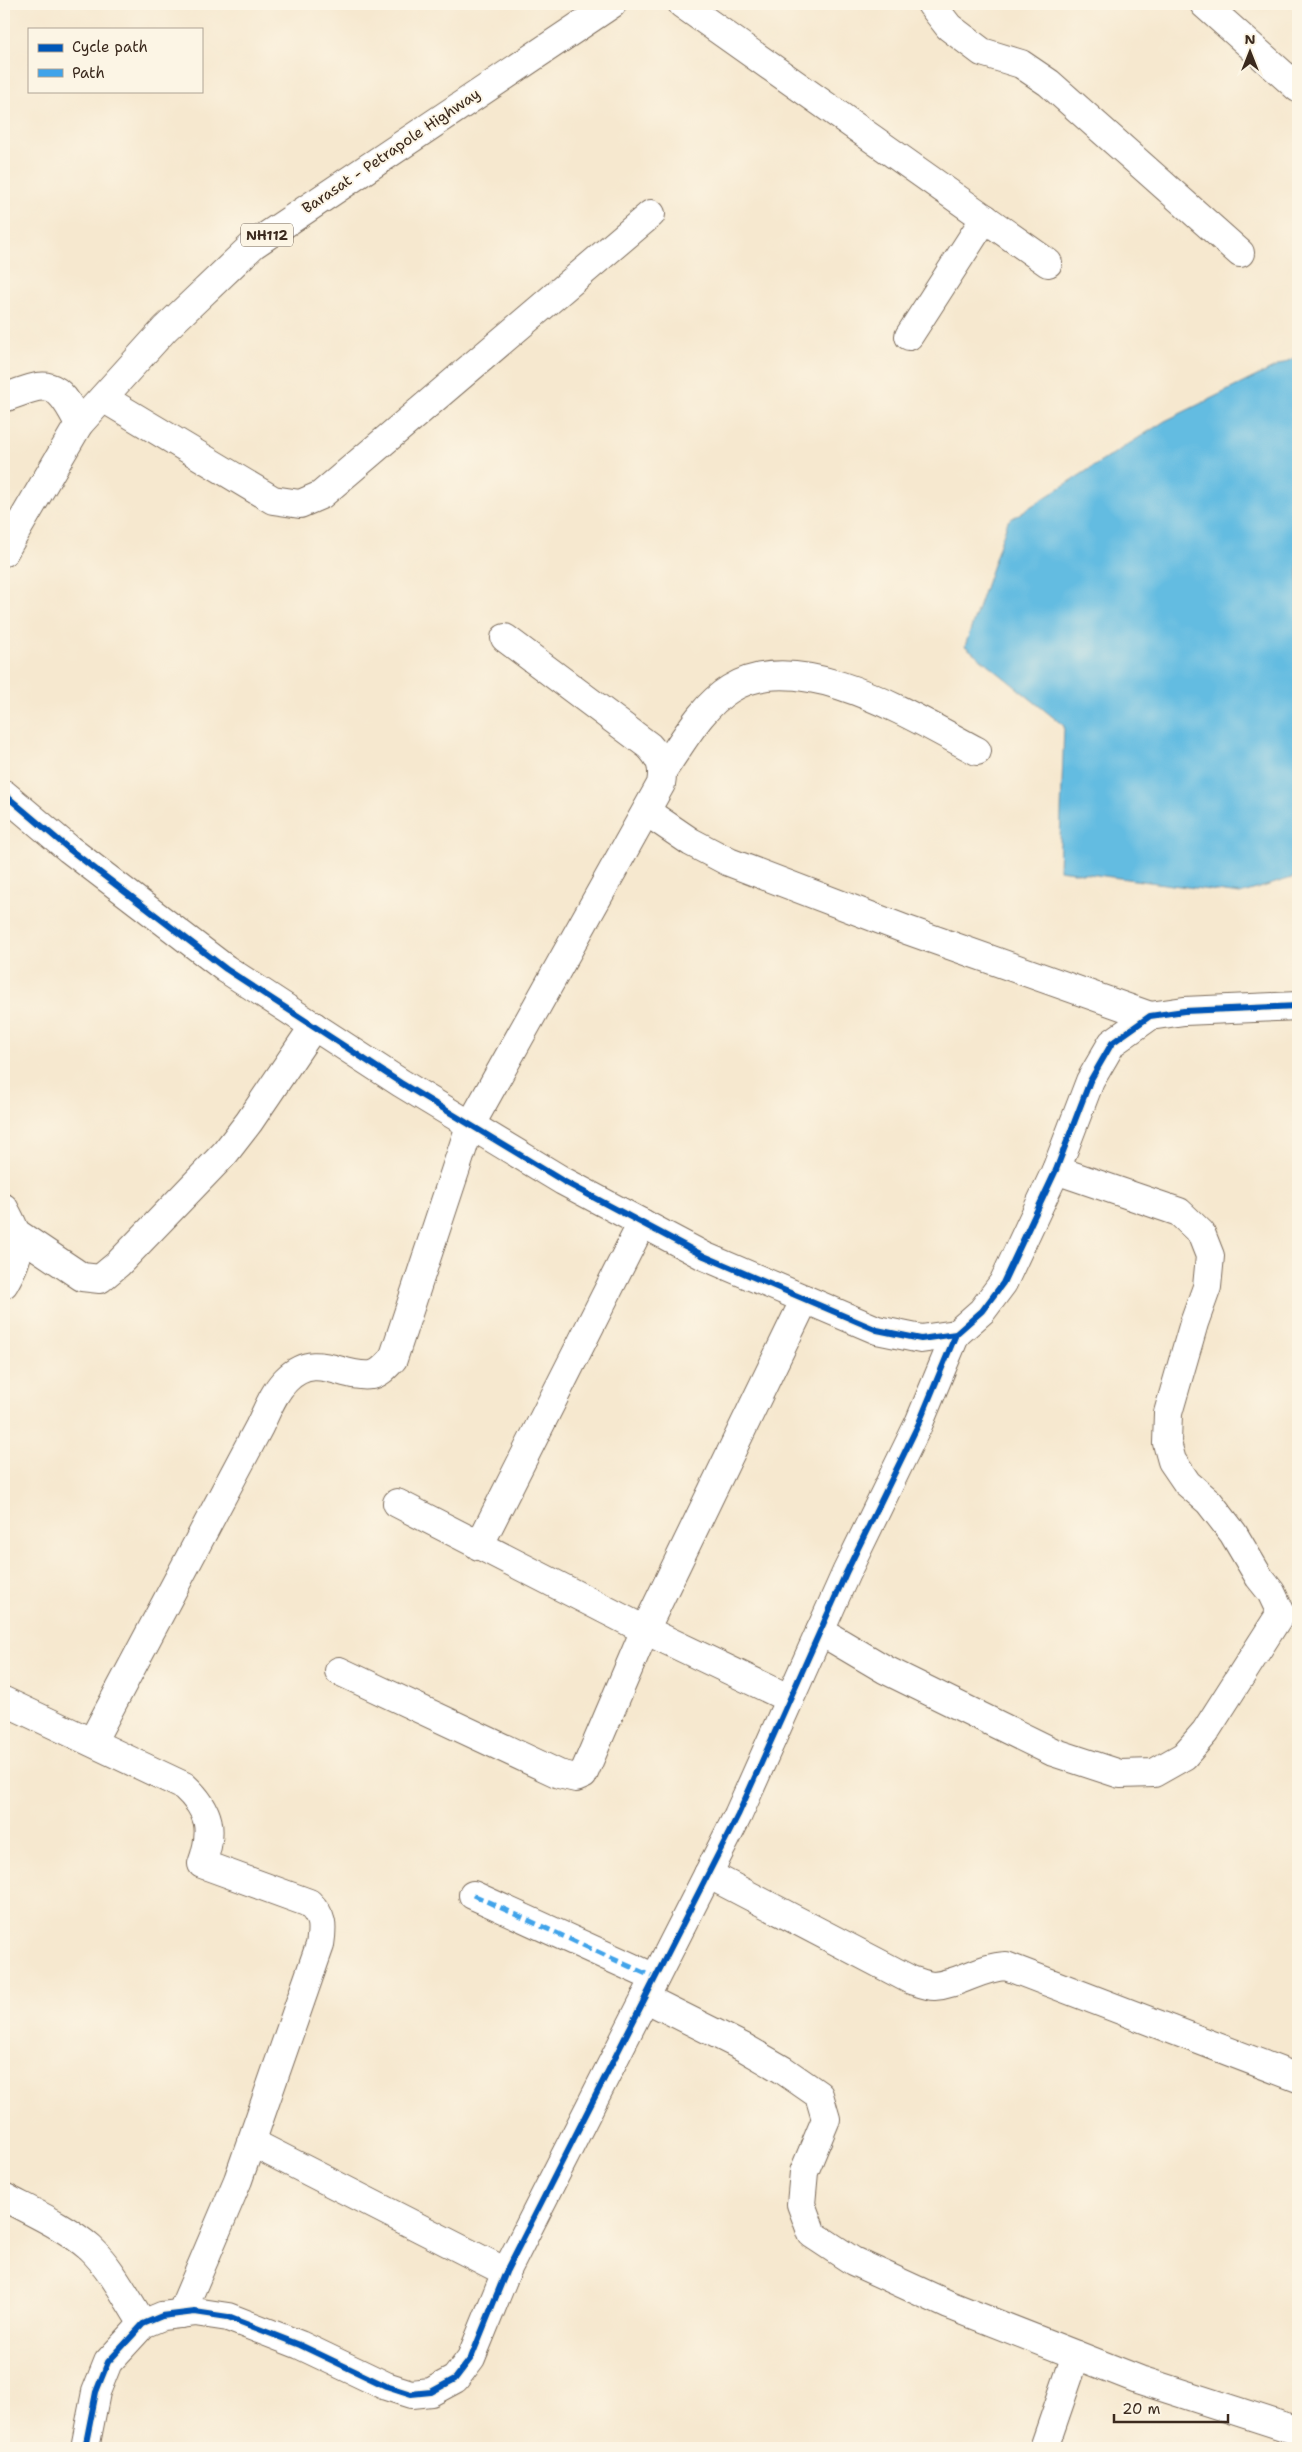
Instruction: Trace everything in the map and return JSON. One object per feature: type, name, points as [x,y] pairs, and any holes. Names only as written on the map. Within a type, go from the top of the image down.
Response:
[{"type":"main road","name":"Barasat - Petrapole Highway","points":[[4,552],[79,424],[165,329],[253,245],[612,4]]},
{"type":"main road","points":[[682,4],[1048,263]]},
{"type":"main road","points":[[931,4],[950,27],[982,52],[1021,64],[1049,83],[1240,253]]},
{"type":"main road","points":[[1204,4],[1298,88]]},
{"type":"main road","points":[[103,398],[273,500],[300,504],[322,495],[651,214]]},
{"type":"main road","points":[[909,336],[984,218]]},
{"type":"main road","points":[[4,398],[37,385],[53,388],[69,403],[79,424]]},
{"type":"main road","points":[[505,638],[650,746],[661,758],[664,770]]},
{"type":"main road","points":[[92,1742],[259,1427],[273,1396],[287,1379],[309,1367],[333,1367],[354,1373],[372,1375],[384,1369],[393,1359],[470,1126],[647,812],[661,784],[664,770],[707,708],[730,688],[750,680],[784,675],[814,678],[850,688],[876,699],[977,751]]},
{"type":"main road","points":[[4,794],[69,849],[226,969],[470,1126],[562,1181],[704,1256],[877,1330],[921,1339],[956,1334]]},
{"type":"main road","points":[[647,812],[691,842],[730,862],[908,930],[1150,1016]]},
{"type":"main road","points":[[85,2448],[96,2392],[108,2362],[143,2324],[162,2316],[195,2312],[228,2317],[300,2345],[386,2386],[411,2394],[431,2392],[454,2379],[472,2358],[506,2272],[708,1874],[790,1699],[846,1573],[919,1423],[956,1334],[982,1311],[1003,1283],[1056,1170],[1090,1081],[1112,1043],[1150,1016],[1184,1011],[1298,1006]]},
{"type":"main road","points":[[4,1208],[18,1234],[76,1274],[82,1277],[100,1279],[118,1264],[225,1154],[314,1026]]},
{"type":"main road","points":[[820,1631],[886,1670],[1053,1752],[1120,1774],[1154,1773],[1184,1756],[1205,1732],[1290,1617],[1259,1577],[1232,1533],[1209,1502],[1187,1482],[1172,1461],[1167,1443],[1168,1413],[1194,1323],[1207,1288],[1210,1256],[1201,1233],[1179,1212],[1056,1170]]},
{"type":"main road","points":[[479,1546],[642,1223]]},
{"type":"main road","points":[[4,1284],[16,1263],[18,1234]]},
{"type":"main road","points":[[339,1671],[559,1774],[576,1778],[583,1775],[645,1630],[805,1300]]},
{"type":"main road","points":[[397,1503],[645,1630],[790,1699]]},
{"type":"main road","points":[[4,1701],[184,1786],[200,1800],[209,1823],[209,1844],[202,1864],[282,1892],[309,1904],[318,1913],[323,1926],[320,1945],[238,2180],[181,2314]]},
{"type":"main road","points":[[708,1874],[911,1980],[932,1986],[939,1985],[952,1983],[983,1969],[1006,1966],[1298,2078]]},
{"type":"main road","points":[[473,1895],[650,1988],[783,2070],[819,2095],[826,2119],[804,2172],[801,2204],[812,2234],[853,2261],[950,2306],[1140,2380],[1298,2431]]},
{"type":"main road","points":[[251,2142],[506,2272]]},
{"type":"main road","points":[[4,2197],[50,2222],[90,2248],[111,2274],[143,2324]]},
{"type":"main road","points":[[1044,2448],[1076,2355]]},
{"type":"water","points":[[1298,356],[1298,876],[1240,894],[1059,870],[1064,726],[965,646],[1008,521],[1165,421]]},
{"type":"marked path","points":[[473,1895],[655,1978]]},
{"type":"cycle path","points":[[4,794],[69,849],[226,969],[401,1083],[563,1181],[704,1256],[877,1330],[921,1339],[956,1334],[982,1311],[1003,1283],[1056,1170],[1090,1081],[1112,1043],[1150,1016],[1184,1011],[1298,1006]]},
{"type":"cycle path","points":[[85,2448],[96,2392],[108,2362],[143,2324],[162,2316],[195,2312],[228,2317],[300,2345],[386,2386],[411,2394],[431,2392],[455,2379],[471,2358],[506,2272],[738,1815],[846,1573],[919,1423],[956,1334]]}]
